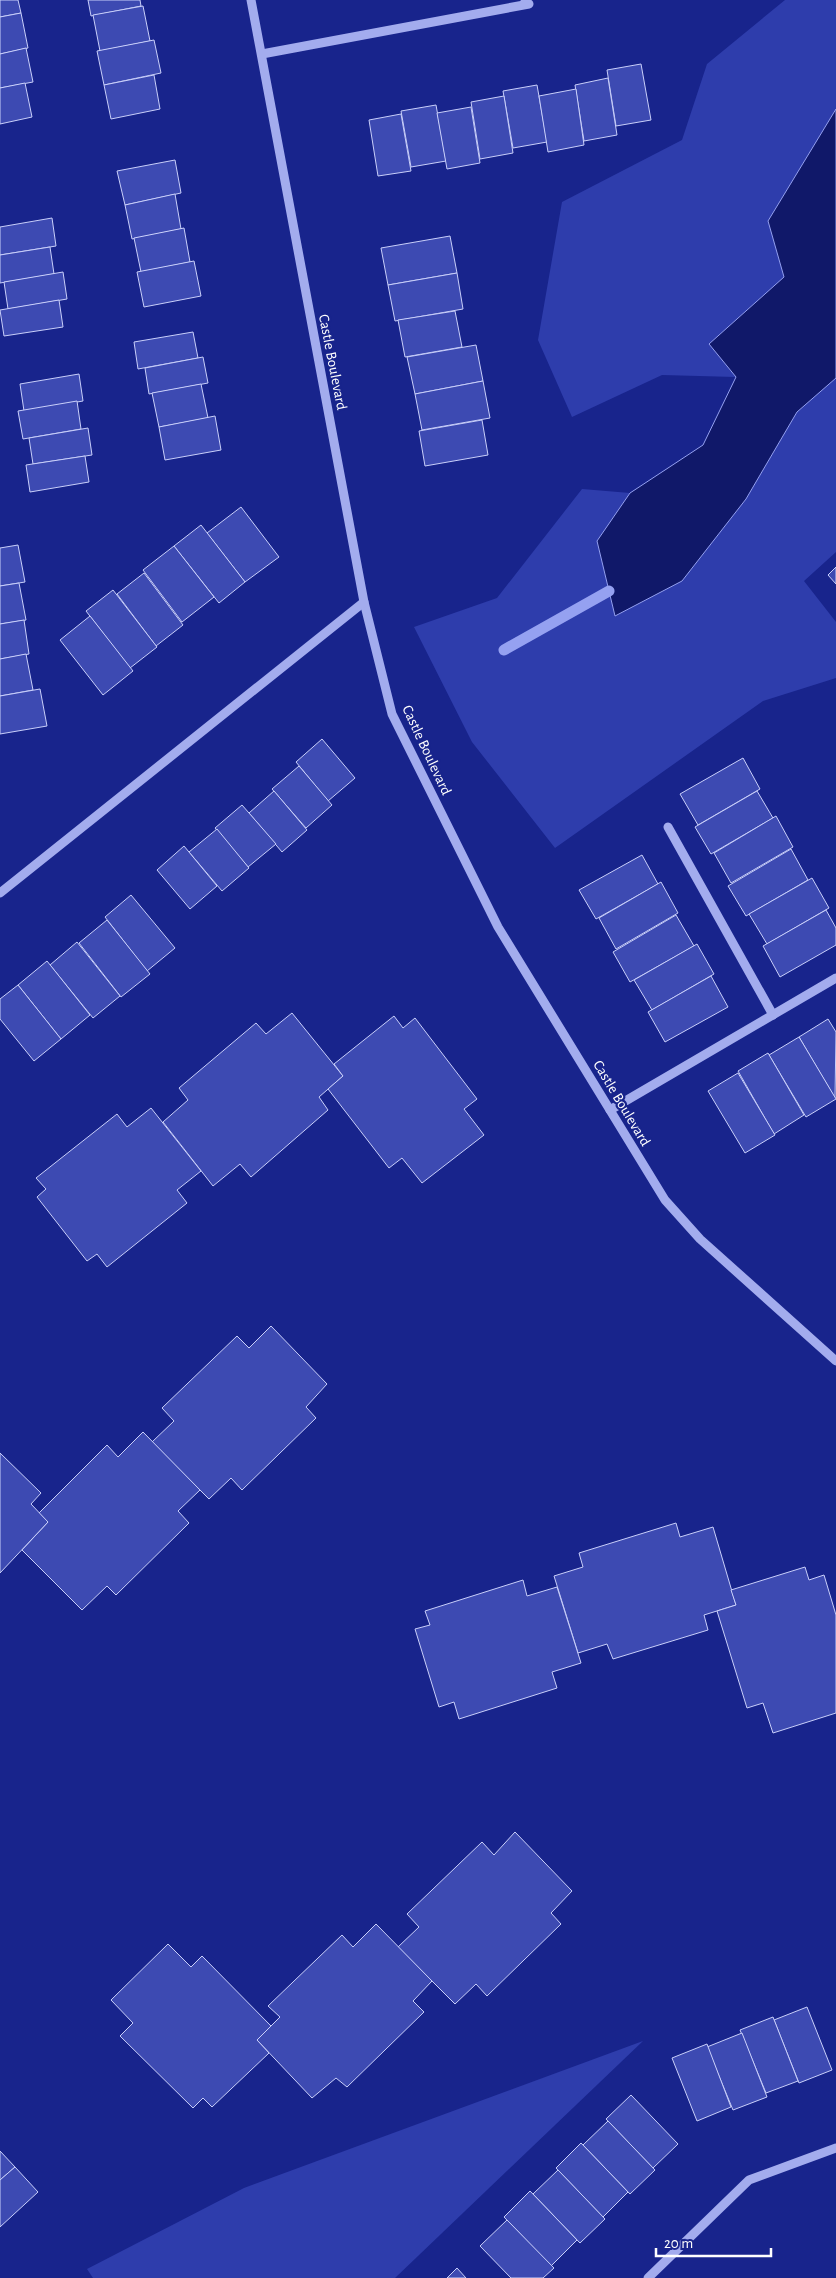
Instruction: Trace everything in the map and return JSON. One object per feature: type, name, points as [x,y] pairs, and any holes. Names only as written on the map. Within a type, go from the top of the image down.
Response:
[{"type":"street","name":"Castle Boulevard","points":[[252,0],[364,602],[392,714],[498,926],[665,1200],[700,1239],[836,1361]]},
{"type":"street","points":[[262,54],[529,4],[525,0]]},
{"type":"street","points":[[0,893],[364,602]]},
{"type":"street","points":[[668,827],[773,1015]]},
{"type":"street","points":[[610,1110],[836,978]]},
{"type":"street","points":[[648,2278],[749,2180],[836,2148]]},
{"type":"shaded area","points":[[785,0],[836,0],[836,109],[768,221],[784,277],[709,344],[736,377],[662,375],[572,417],[538,340],[562,202],[682,140],[707,64]]},
{"type":"shaded area","points":[[836,109],[836,378],[797,412],[746,499],[682,581],[615,616],[597,541],[630,493],[703,445],[736,377],[709,344],[784,277],[768,221]]},
{"type":"shaded area","points":[[836,378],[836,552],[804,581],[836,622],[836,678],[763,701],[555,848],[472,742],[414,627],[497,598],[582,489],[630,493],[597,541],[615,616],[682,581],[746,499],[797,412]]},
{"type":"shaded area","points":[[643,2041],[395,2278],[93,2278],[87,2269],[244,2188]]},
{"type":"building","points":[[0,0],[18,0],[21,13],[0,17]]},
{"type":"building","points":[[88,0],[140,0],[141,6],[91,16]]},
{"type":"building","points":[[143,6],[150,41],[100,51],[93,15]]},
{"type":"building","points":[[21,13],[28,48],[0,54],[0,17]]},
{"type":"building","points":[[154,40],[161,73],[104,85],[97,51]]},
{"type":"building","points":[[26,48],[33,82],[0,88],[0,54]]},
{"type":"building","points":[[641,64],[651,120],[616,126],[607,70]]},
{"type":"building","points":[[154,75],[160,109],[111,119],[104,85]]},
{"type":"building","points":[[608,78],[617,135],[584,141],[575,85]]},
{"type":"building","points":[[25,83],[32,117],[0,124],[0,88]]},
{"type":"building","points":[[537,85],[547,142],[513,148],[503,91]]},
{"type":"building","points":[[576,89],[584,145],[548,152],[539,96]]},
{"type":"building","points":[[504,96],[513,153],[480,159],[471,102]]},
{"type":"building","points":[[436,105],[446,161],[411,167],[401,111]]},
{"type":"building","points":[[471,107],[480,163],[447,169],[437,113]]},
{"type":"building","points":[[401,114],[411,171],[378,176],[369,120]]},
{"type":"building","points":[[175,160],[181,193],[125,205],[117,171]]},
{"type":"building","points":[[175,194],[181,229],[132,239],[125,205]]},
{"type":"building","points":[[52,218],[56,246],[0,255],[0,227]]},
{"type":"building","points":[[184,228],[190,262],[141,272],[134,238]]},
{"type":"building","points":[[450,236],[457,273],[388,285],[381,248]]},
{"type":"building","points":[[50,247],[54,274],[0,283],[0,255]]},
{"type":"building","points":[[194,261],[201,296],[144,307],[137,272]]},
{"type":"building","points":[[63,272],[67,299],[8,309],[4,282]]},
{"type":"building","points":[[457,273],[463,309],[395,321],[388,285]]},
{"type":"building","points":[[59,300],[63,327],[4,336],[0,310]]},
{"type":"building","points":[[455,311],[462,347],[405,357],[398,320]]},
{"type":"building","points":[[193,332],[198,358],[138,369],[134,342]]},
{"type":"building","points":[[476,345],[483,381],[415,394],[407,357]]},
{"type":"building","points":[[203,357],[208,383],[149,394],[145,368]]},
{"type":"building","points":[[79,374],[83,401],[24,411],[20,384]]},
{"type":"building","points":[[483,381],[490,418],[422,430],[415,394]]},
{"type":"building","points":[[201,384],[208,418],[159,427],[152,393]]},
{"type":"building","points":[[77,401],[81,429],[23,439],[18,411]]},
{"type":"building","points":[[215,416],[221,450],[165,460],[159,427]]},
{"type":"building","points":[[482,420],[488,455],[425,466],[419,431]]},
{"type":"building","points":[[88,428],[92,455],[33,464],[29,438]]},
{"type":"building","points":[[85,456],[89,482],[30,492],[26,465]]},
{"type":"building","points":[[241,507],[279,557],[245,582],[207,533]]},
{"type":"building","points":[[201,525],[245,582],[219,603],[174,546]]},
{"type":"building","points":[[18,545],[25,582],[0,586],[0,548]]},
{"type":"building","points":[[174,546],[214,597],[182,622],[143,570]]},
{"type":"building","points":[[836,567],[836,584],[828,575]]},
{"type":"building","points":[[144,573],[183,625],[156,646],[117,594]]},
{"type":"building","points":[[19,583],[26,620],[0,624],[0,586]]},
{"type":"building","points":[[113,590],[157,647],[130,668],[86,611]]},
{"type":"building","points":[[90,616],[133,671],[103,695],[60,640]]},
{"type":"building","points":[[24,620],[29,654],[0,659],[0,624]]},
{"type":"building","points":[[26,654],[33,690],[0,696],[0,659]]},
{"type":"building","points":[[40,689],[47,726],[0,734],[0,696]]},
{"type":"building","points":[[322,739],[355,778],[328,801],[296,762]]},
{"type":"building","points":[[743,758],[760,789],[698,825],[680,794]]},
{"type":"building","points":[[299,766],[332,805],[306,828],[272,789]]},
{"type":"building","points":[[274,791],[307,830],[282,852],[249,813]]},
{"type":"building","points":[[757,791],[773,818],[711,854],[695,827]]},
{"type":"building","points":[[242,805],[276,844],[248,867],[215,828]]},
{"type":"building","points":[[776,816],[793,847],[731,883],[714,853]]},
{"type":"building","points":[[217,829],[249,868],[222,891],[189,852]]},
{"type":"building","points":[[184,846],[217,886],[190,909],[157,870]]},
{"type":"building","points":[[791,849],[808,880],[746,916],[728,886]]},
{"type":"building","points":[[642,855],[658,884],[596,919],[579,890]]},
{"type":"building","points":[[812,878],[829,908],[767,944],[749,914]]},
{"type":"building","points":[[661,882],[678,913],[616,949],[599,918]]},
{"type":"building","points":[[131,895],[175,948],[147,971],[105,917]]},
{"type":"building","points":[[826,910],[836,928],[836,945],[780,977],[763,946]]},
{"type":"building","points":[[676,915],[694,946],[630,982],[613,952]]},
{"type":"building","points":[[107,920],[150,974],[121,997],[79,943]]},
{"type":"building","points":[[77,942],[120,996],[93,1018],[50,965]]},
{"type":"building","points":[[697,944],[714,974],[652,1010],[634,980]]},
{"type":"building","points":[[47,961],[90,1015],[61,1039],[18,985]]},
{"type":"building","points":[[711,976],[728,1007],[665,1042],[648,1012]]},
{"type":"building","points":[[18,985],[61,1039],[34,1061],[0,1019],[0,999]]},
{"type":"building","points":[[292,1013],[343,1076],[319,1097],[328,1110],[251,1177],[240,1164],[213,1186],[163,1122],[188,1100],[179,1088],[256,1023],[266,1034]]},
{"type":"building","points":[[394,1016],[403,1028],[415,1018],[477,1099],[464,1109],[484,1135],[422,1183],[402,1158],[389,1168],[328,1089],[343,1076],[334,1064]]},
{"type":"building","points":[[828,1019],[836,1032],[835,1098],[799,1037]]},
{"type":"building","points":[[799,1037],[836,1099],[806,1117],[769,1055]]},
{"type":"building","points":[[768,1053],[804,1115],[774,1134],[738,1071]]},
{"type":"building","points":[[738,1073],[775,1135],[745,1153],[708,1091]]},
{"type":"building","points":[[151,1108],[201,1171],[177,1190],[187,1203],[107,1267],[97,1254],[87,1261],[37,1197],[46,1189],[36,1178],[117,1114],[127,1127]]},
{"type":"building","points":[[271,1326],[327,1384],[306,1407],[316,1418],[242,1490],[231,1478],[209,1499],[152,1442],[174,1421],[162,1408],[237,1336],[249,1348]]},
{"type":"building","points":[[143,1432],[200,1490],[178,1511],[189,1523],[116,1595],[107,1586],[82,1610],[22,1550],[48,1522],[39,1513],[107,1445],[118,1457]]},
{"type":"building","points":[[0,1453],[41,1493],[31,1504],[48,1522],[0,1573]]},
{"type":"building","points":[[676,1523],[680,1537],[713,1527],[736,1605],[704,1615],[708,1630],[613,1659],[607,1644],[578,1653],[554,1576],[583,1567],[579,1553]]},
{"type":"building","points":[[805,1567],[809,1580],[824,1575],[836,1615],[836,1713],[773,1733],[763,1703],[747,1708],[717,1611],[736,1605],[731,1590]]},
{"type":"building","points":[[523,1580],[527,1596],[557,1587],[581,1663],[552,1672],[557,1688],[459,1719],[454,1702],[439,1707],[415,1629],[430,1625],[425,1611]]},
{"type":"building","points":[[515,1832],[572,1891],[551,1913],[561,1924],[487,1996],[476,1984],[455,2004],[398,1947],[419,1927],[407,1914],[482,1842],[494,1855]]},
{"type":"building","points":[[376,1924],[432,1981],[413,2001],[424,2012],[347,2087],[336,2078],[312,2098],[257,2040],[280,2017],[268,2006],[342,1935],[353,1947]]},
{"type":"building","points":[[168,1944],[191,1967],[202,1956],[271,2026],[257,2040],[269,2053],[212,2107],[203,2098],[193,2108],[120,2036],[133,2023],[111,2000]]},
{"type":"building","points":[[807,2007],[832,2070],[799,2083],[774,2020]]},
{"type":"building","points":[[773,2017],[798,2081],[766,2093],[740,2030]]},
{"type":"building","points":[[742,2033],[767,2097],[733,2110],[707,2047]]},
{"type":"building","points":[[707,2044],[731,2107],[697,2121],[672,2058]]},
{"type":"building","points":[[631,2095],[678,2144],[653,2168],[606,2119]]},
{"type":"building","points":[[608,2121],[655,2170],[630,2194],[583,2145]]},
{"type":"building","points":[[581,2143],[628,2192],[603,2217],[556,2168]]},
{"type":"building","points":[[0,2151],[15,2167],[0,2180]]},
{"type":"building","points":[[15,2167],[38,2192],[0,2227],[0,2180]]},
{"type":"building","points":[[558,2170],[605,2219],[580,2243],[533,2194]]},
{"type":"building","points":[[530,2191],[577,2240],[551,2266],[504,2217]]},
{"type":"building","points":[[507,2220],[554,2268],[543,2278],[511,2278],[480,2246]]},
{"type":"building","points":[[457,2268],[466,2278],[447,2278]]},
{"type":"waterway","points":[[504,650],[609,591]]}]
